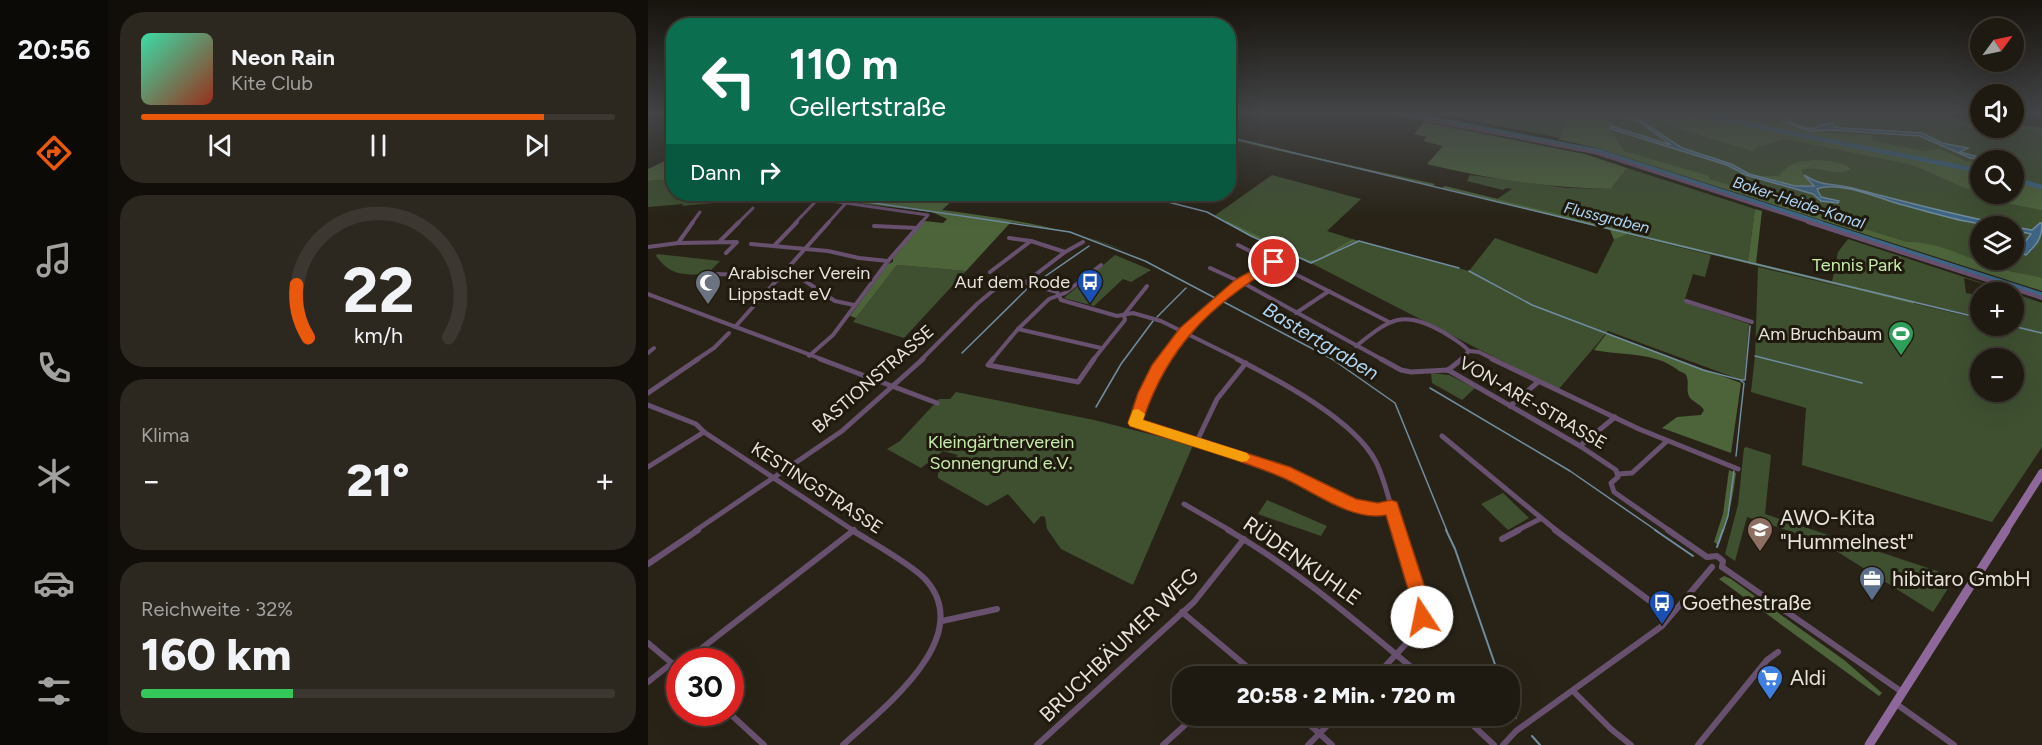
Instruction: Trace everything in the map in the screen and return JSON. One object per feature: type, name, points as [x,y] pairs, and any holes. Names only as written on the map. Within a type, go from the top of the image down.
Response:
[{"type":"street","points":[[1573,148],[1590,151],[2042,298]]},
{"type":"street","points":[[774,246],[816,201]]},
{"type":"street","points":[[735,327],[845,201]]},
{"type":"street","points":[[809,356],[833,335],[888,261],[927,217],[926,214],[852,201]]},
{"type":"street","points":[[720,241],[753,208]]},
{"type":"street","points":[[678,243],[700,212]]},
{"type":"street","points":[[874,226],[916,228]]},
{"type":"street","points":[[1008,238],[1031,241],[1065,252]]},
{"type":"street","points":[[990,272],[1031,241]]},
{"type":"street","points":[[648,247],[678,243],[737,242],[726,253]]},
{"type":"street","name":"BASTIONSTRASSE","points":[[648,564],[842,431],[1008,278],[1031,284],[1065,252],[1083,242]]},
{"type":"street","points":[[751,244],[805,248],[888,261]]},
{"type":"street","points":[[1238,244],[1389,322]]},
{"type":"street","points":[[1274,262],[1239,283],[1184,331],[1159,365],[1145,393],[1135,423],[1197,441],[1284,472],[1353,505],[1378,510],[1391,507]]},
{"type":"street","points":[[1101,265],[1058,296],[1049,299],[1018,329],[988,365],[1078,382],[1101,348],[1125,320],[1124,315],[1147,286]]},
{"type":"street","name":"VON-ARE-STRASSE","points":[[1210,268],[1401,370],[1411,372],[1448,370],[1580,446],[1616,470],[1618,474]]},
{"type":"street","points":[[716,274],[798,277],[835,301],[854,305]]},
{"type":"street","points":[[1031,284],[1057,292],[1061,300],[1117,316],[1132,314],[1156,319],[1184,331],[1246,363],[1313,403],[1361,440],[1376,462],[1423,609],[1417,632],[1386,666]]},
{"type":"street","points":[[1296,313],[1329,291]]},
{"type":"street","points":[[648,294],[937,403]]},
{"type":"street","points":[[1686,301],[1752,322]]},
{"type":"street","points":[[1356,346],[1389,322],[1405,317],[1418,320],[1464,345],[1468,351]]},
{"type":"street","points":[[1018,329],[1101,348]]},
{"type":"street","points":[[648,393],[714,348],[729,333]]},
{"type":"street","points":[[648,353],[654,348]]},
{"type":"street","points":[[1448,370],[1467,355],[1468,351]]},
{"type":"street","points":[[1468,351],[1479,352],[1538,382],[1667,441],[1738,469]]},
{"type":"street","points":[[1197,441],[1214,401],[1231,378],[1246,363]]},
{"type":"street","points":[[1510,406],[1538,382]]},
{"type":"street","name":"KESTINGSTRASSE","points":[[648,405],[696,424],[704,432],[923,576],[939,602],[942,621]]},
{"type":"street","points":[[1580,446],[1615,417]]},
{"type":"street","points":[[648,467],[704,432]]},
{"type":"street","points":[[1442,436],[1540,519],[1670,616]]},
{"type":"street","points":[[1667,441],[1632,473],[1618,474],[1611,483],[1614,492],[1707,557],[1717,556],[1723,561],[1722,567]]},
{"type":"street","points":[[1869,745],[2042,473]]},
{"type":"street","name":"RÜDENKUHLE","points":[[1184,504],[1244,538],[1314,586],[1411,666]]},
{"type":"street","points":[[1502,539],[1540,519]]},
{"type":"street","points":[[702,648],[854,530]]},
{"type":"street","name":"BRUCHBÄUMER WEG","points":[[1037,745],[1194,602],[1244,538]]},
{"type":"street","points":[[1707,557],[1707,562],[1712,567],[1722,567],[1902,693]]},
{"type":"street","points":[[1503,745],[1516,731],[1655,631],[1712,567]]},
{"type":"street","points":[[843,745],[917,672],[929,653],[942,621],[997,609]]},
{"type":"street","points":[[1182,612],[1246,666]]},
{"type":"street","points":[[648,643],[666,657]]},
{"type":"street","points":[[1698,745],[1767,660],[1778,652]]},
{"type":"street","points":[[648,682],[666,672]]},
{"type":"street","points":[[1573,691],[1611,729],[1631,745]]},
{"type":"street","points":[[1895,703],[1954,745]]},
{"type":"street","points":[[743,726],[764,745]]},
{"type":"street","points":[[1162,745],[1184,726]]},
{"type":"street","points":[[1312,726],[1332,745]]},
{"type":"street","points":[[1308,745],[1327,726]]},
{"type":"street","points":[[1474,726],[1494,745]]},
{"type":"green space","points":[[1266,148],[1435,184],[1433,186]]},
{"type":"green space","points":[[1441,148],[1554,148],[1585,154],[1627,168],[1611,189],[1541,185],[1427,164]]},
{"type":"green space","points":[[1596,148],[1622,148],[1624,151],[1709,176],[1709,179],[1760,194],[1762,190],[1787,203],[1793,203],[1832,219],[1907,242],[1940,247],[1970,258],[1970,268]]},
{"type":"green space","points":[[1605,148],[2042,148],[2042,286],[1991,270],[2024,270],[2024,216],[1970,216],[1970,263]]},
{"type":"green space","points":[[1828,148],[1862,148],[1966,168],[1866,148],[1908,148],[1924,151],[1940,149],[1970,162],[1970,189],[1913,165]]},
{"type":"green space","points":[[666,160],[666,180],[648,181],[648,169]]},
{"type":"green space","points":[[1816,160],[1839,163],[1851,169],[1839,172],[1802,170],[1803,175],[1813,185],[1794,185],[1760,176],[1779,176],[1791,165]]},
{"type":"green space","points":[[1627,168],[1755,209],[1748,261],[1497,199],[1512,189],[1503,190],[1467,181],[1470,175],[1567,188],[1611,189]]},
{"type":"green space","points":[[1272,175],[1361,199],[1327,231],[1352,239],[1316,260],[1309,260],[1214,216]]},
{"type":"green space","points":[[666,180],[666,201],[734,201],[648,207],[648,181]]},
{"type":"green space","points":[[2024,182],[2042,188],[2042,210],[2011,204],[2024,204]]},
{"type":"green space","points":[[1445,186],[1748,261],[1755,209],[1762,211],[1756,263],[1914,301],[1914,304],[1627,234],[1614,240],[1610,230],[1442,188]]},
{"type":"green space","points":[[952,201],[942,210],[1061,230],[1011,222],[966,271],[897,265],[856,318],[850,316],[888,264],[893,262],[893,258],[925,221],[943,223],[947,219],[932,212],[850,202]]},
{"type":"green space","points":[[1225,222],[1309,260],[1316,260],[1352,239],[1359,241],[1311,263],[1251,236]]},
{"type":"green space","points":[[1626,234],[1711,255],[1705,277],[1693,274],[1684,302],[1749,324],[1744,381],[1608,331],[1558,390],[1311,263],[1359,241],[1469,271],[1495,238],[1597,274],[1614,240]]},
{"type":"green space","name":"Tennis Park","points":[[1848,239],[1979,282],[1964,278],[1966,293],[1970,294],[1970,316],[1832,282],[1838,252]]},
{"type":"green space","points":[[657,254],[720,261],[707,274],[684,274],[672,271],[662,263],[656,256]]},
{"type":"green space","points":[[1115,255],[1151,270],[1131,282],[1123,279],[1094,306],[1064,298]]},
{"type":"green space","points":[[897,265],[966,271],[904,338],[853,322]]},
{"type":"green space","points":[[1758,267],[1970,317],[1970,336],[2024,336],[2024,329],[2027,330],[2024,329],[2024,297],[2042,303],[2042,447],[1992,522],[1802,465],[1806,408],[1751,392],[1755,356]]},
{"type":"green space","points":[[1977,270],[2006,270],[2042,278],[2042,291],[2024,285],[2024,282],[2014,282]]},
{"type":"green space","points":[[1607,333],[1741,383],[1731,453],[1662,428],[1677,417],[1701,415],[1704,410],[1690,398],[1686,375],[1668,364],[1648,357],[1594,350]]},
{"type":"green space","points":[[1431,373],[1449,375],[1475,388],[1462,400],[1432,383]]},
{"type":"green space","name":"Kleingärtnerverein Sonnengrund e.V.","points":[[956,392],[1094,420],[1193,445],[1133,585],[1061,549],[1047,529],[1045,517],[1041,516],[1034,524],[1008,494],[987,506],[938,478],[938,473],[958,455],[943,451],[921,468],[887,449],[900,441],[939,399],[950,399]]},
{"type":"green space","points":[[1744,448],[1771,455],[1765,514],[1943,573],[1954,579],[1933,612],[1822,542],[1747,517],[1735,561],[1725,554],[1738,505]]},
{"type":"green space","points":[[1729,470],[1736,473],[1730,509],[1719,544],[1717,544],[1714,542],[1723,514]]},
{"type":"green space","points":[[1503,493],[1529,518],[1508,530],[1481,504]]},
{"type":"green space","points":[[1267,500],[1327,526],[1321,536],[1258,514]]},
{"type":"green space","points":[[1724,576],[1844,660],[1882,693],[1879,696],[1719,579]]},
{"type":"water","points":[[1671,148],[1682,148],[1731,164],[1749,174],[1795,186],[1814,186],[1804,175],[1823,183],[1845,186],[1970,217],[1970,221],[1903,205],[1860,191],[1836,187],[1817,189],[1821,197],[1839,201],[1838,203],[1821,201],[1813,194],[1746,175],[1727,165]]},
{"type":"water","points":[[1947,148],[1968,148],[1960,152],[1970,155],[1970,158]]},
{"type":"water","points":[[2042,223],[2040,237],[2026,255],[2024,254],[2024,243],[2031,234],[2024,232],[2024,229],[2032,230]]},
{"type":"waterway","name":"Flussgraben","points":[[1273,148],[1970,316]]},
{"type":"waterway","name":"Boker-Heide-Kanal","points":[[1582,148],[1598,151],[1821,223]]},
{"type":"waterway","points":[[1864,148],[1970,169]]},
{"type":"waterway","points":[[2024,182],[2042,187]]},
{"type":"waterway","name":"Bastertgraben","points":[[860,201],[1070,232],[1145,261],[1217,299]]},
{"type":"waterway","points":[[1164,201],[1207,212],[1251,236],[1311,263],[1359,241],[1459,268]]},
{"type":"waterway","name":"Boker-Heide-Kanal","points":[[1816,222],[2042,295]]},
{"type":"waterway","points":[[1034,284],[1089,246]]},
{"type":"waterway","points":[[1469,271],[1532,305],[1703,370],[1741,380],[1745,380],[1750,326]]},
{"type":"waterway","points":[[962,353],[1030,286]]},
{"type":"waterway","points":[[1157,317],[1186,288]]},
{"type":"waterway","name":"Bastertgraben","points":[[1222,301],[1332,359],[1395,403],[1447,531]]},
{"type":"waterway","points":[[1096,407],[1121,364],[1153,321]]},
{"type":"waterway","name":"Flussgraben","points":[[2024,329],[2042,333]]},
{"type":"waterway","points":[[1755,356],[1862,383]]},
{"type":"waterway","points":[[1736,456],[1744,383],[1741,381]]},
{"type":"waterway","points":[[1430,388],[1570,471],[1657,531]]},
{"type":"waterway","points":[[1723,531],[1728,516],[1734,471]]},
{"type":"waterway","name":"Bastertgraben","points":[[1446,530],[1455,549],[1496,666]]},
{"type":"waterway","points":[[1655,530],[1693,556]]},
{"type":"waterway","points":[[1717,547],[1723,530]]},
{"type":"waterway","name":"Bastertgraben","points":[[1532,736],[1540,745]]},
{"type":"slow traffic","points":[[1138,414],[1135,423],[1242,457]]},
{"type":"place","name":"Auf dem Rode","points":[[1090,305]]},
{"type":"place","name":"Arabischer Verein Lippstadt eV","points":[[708,306]]},
{"type":"place","name":"Am Bruchbaum","points":[[1901,357]]},
{"type":"place","name":"AWO-Kita \"Hummelnest\"","points":[[1760,553]]},
{"type":"place","name":"hibitaro GmbH","points":[[1872,602]]},
{"type":"place","name":"Goethestraße","points":[[1662,626]]},
{"type":"place","name":"Aldi","points":[[1770,701]]},
{"type":"route","points":[[1274,262],[1239,283],[1184,331],[1159,365],[1145,393],[1135,423],[1197,441],[1284,472],[1353,505],[1378,510],[1391,507],[1423,609],[1422,617]]}]
